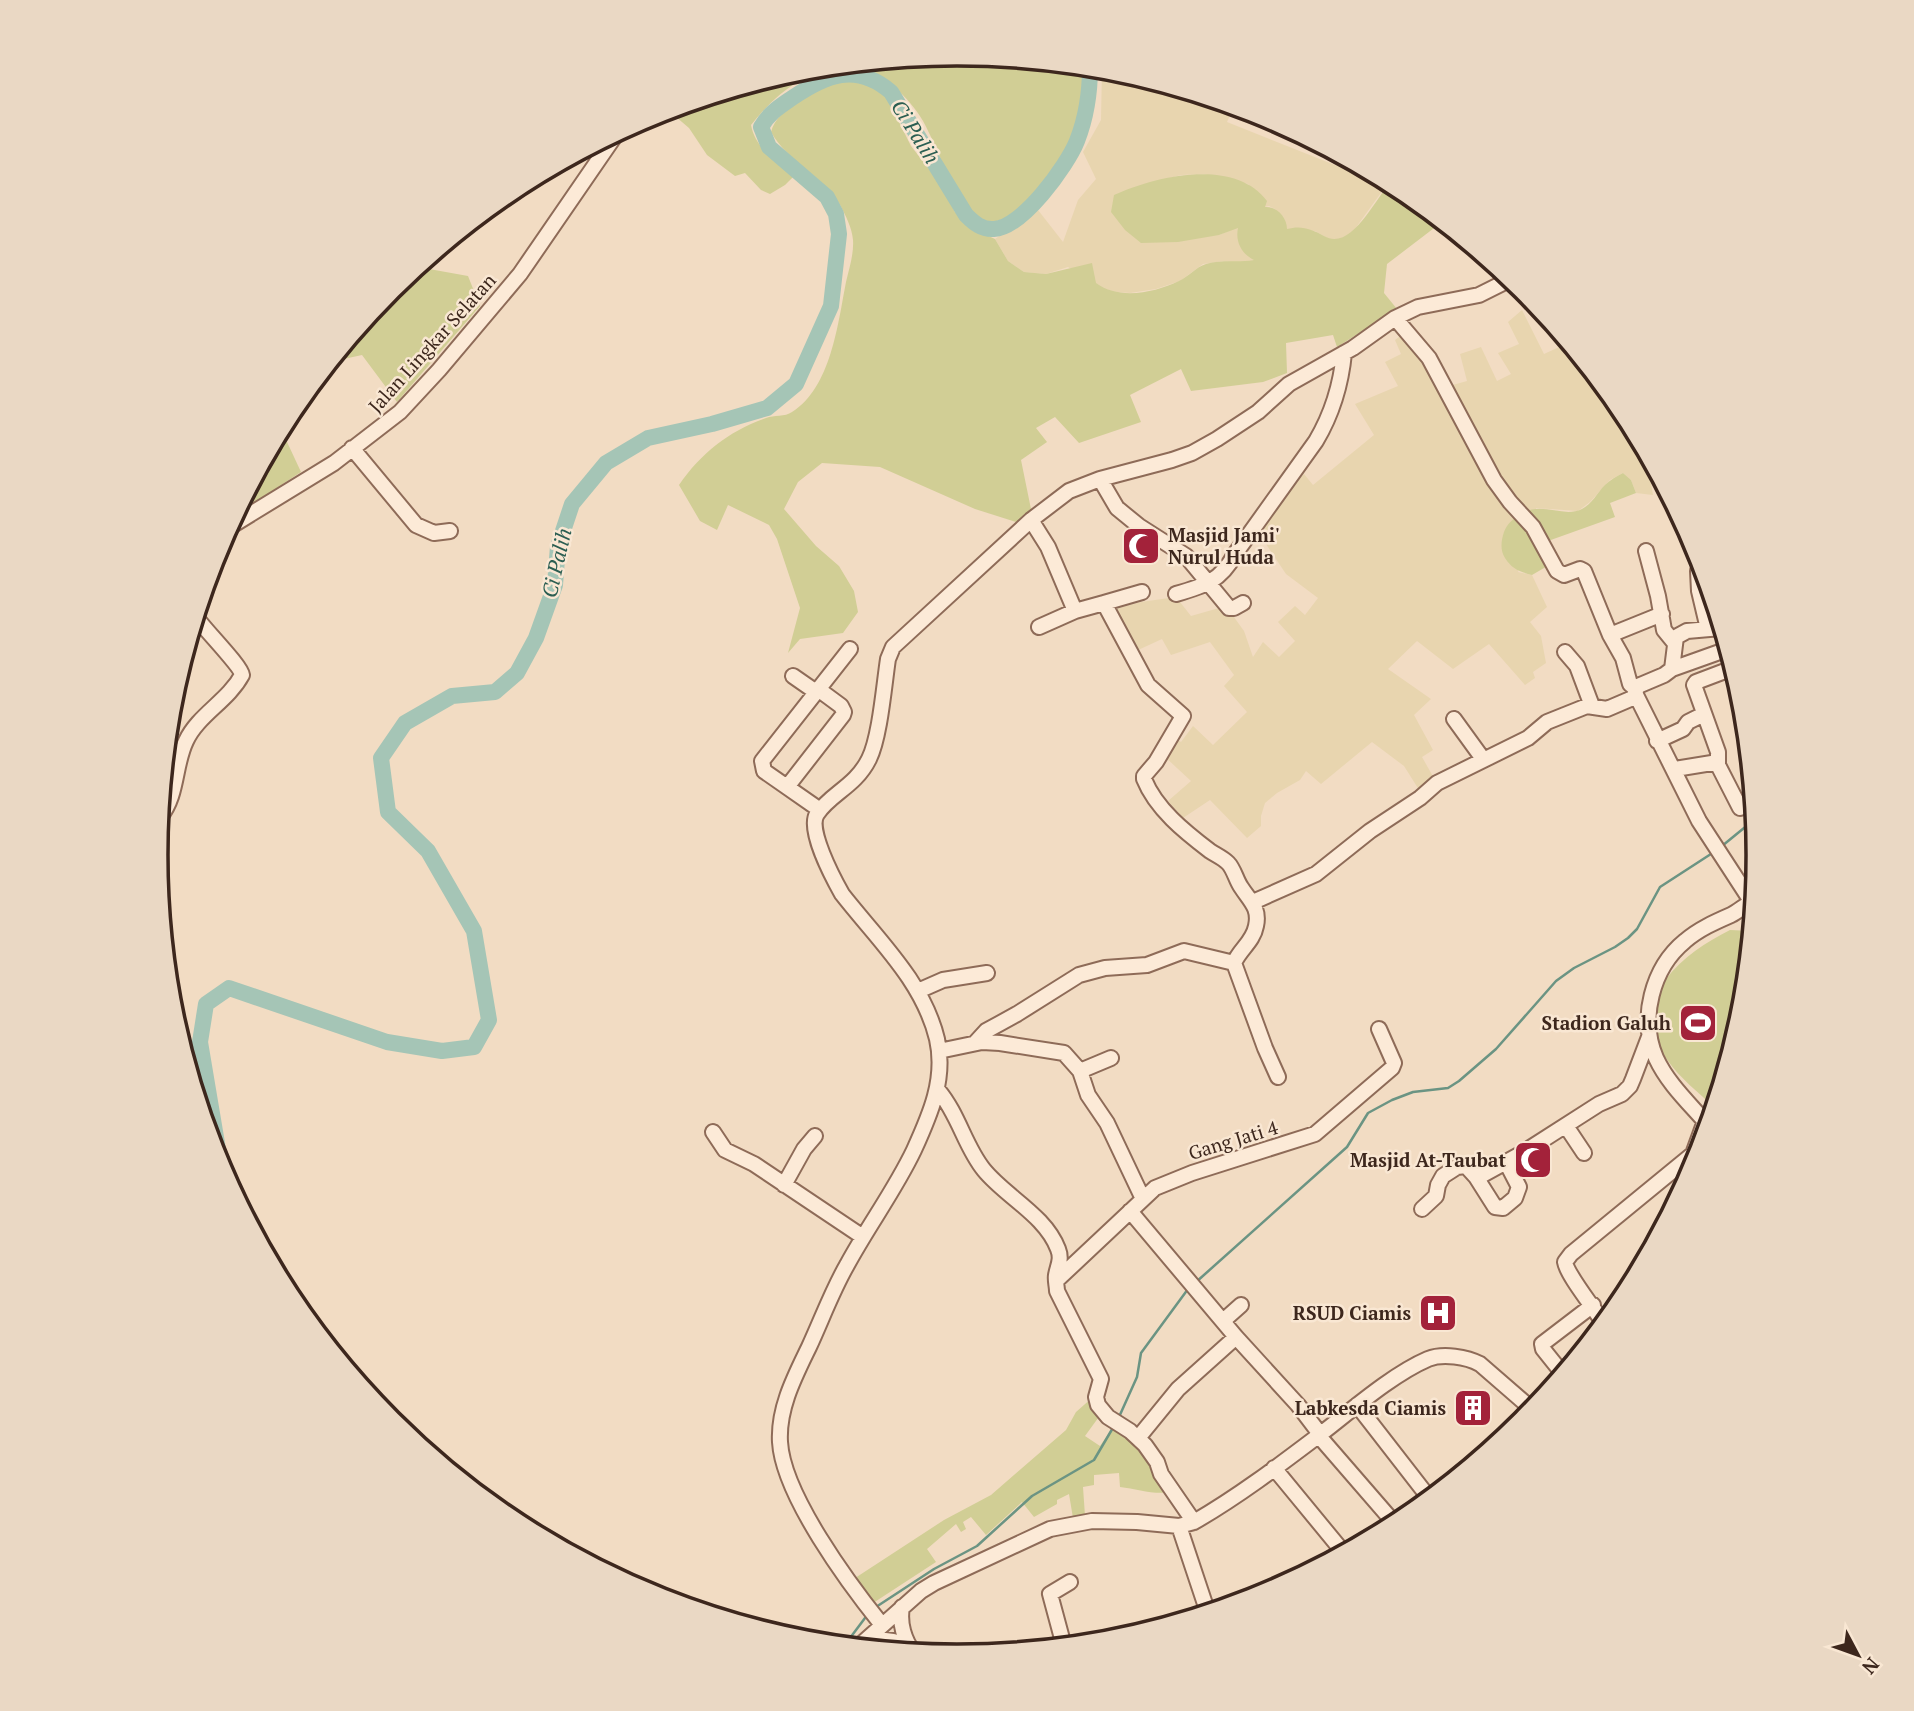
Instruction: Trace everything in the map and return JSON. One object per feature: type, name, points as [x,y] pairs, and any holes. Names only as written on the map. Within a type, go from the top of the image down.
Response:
[{"type":"street","name":"Jalan Lingkar Selatan","points":[[244,518],[352,449],[400,412],[512,283],[606,149]]},
{"type":"street","points":[[882,1625],[829,1550],[791,1486],[782,1456],[780,1436],[782,1412],[793,1381],[831,1296],[910,1158],[938,1090],[939,1052],[928,1010],[918,991],[842,894],[831,875],[814,828],[814,821],[820,810],[859,775],[872,754],[888,659],[897,641],[1031,520],[1069,491],[1100,479],[1192,453],[1258,412],[1289,384],[1344,353],[1395,318],[1418,307],[1479,295],[1500,284]]},
{"type":"street","points":[[1395,318],[1429,358],[1494,480],[1533,527],[1557,571],[1564,575],[1580,569],[1584,571],[1610,635],[1623,658],[1630,684],[1657,741],[1675,769],[1711,841],[1745,891]]},
{"type":"street","points":[[1176,594],[1209,583],[1224,573],[1322,432],[1343,371],[1344,353]]},
{"type":"street","points":[[352,449],[416,525],[433,533],[450,531]]},
{"type":"street","points":[[1100,479],[1117,508],[1139,526],[1186,556],[1229,608],[1243,603]]},
{"type":"street","points":[[1031,520],[1048,547],[1075,611]]},
{"type":"street","points":[[1646,551],[1664,630],[1673,641],[1672,669]]},
{"type":"street","points":[[1038,627],[1075,611],[1142,592]]},
{"type":"street","points":[[1104,603],[1148,685],[1183,716],[1156,762],[1144,776],[1145,783],[1161,808],[1191,837],[1231,866],[1241,887],[1253,902],[1256,929],[1234,963],[1278,1077]]},
{"type":"street","points":[[1610,635],[1662,614]]},
{"type":"street","points":[[170,800],[186,740],[242,675],[242,670],[203,626]]},
{"type":"street","points":[[1673,641],[1681,633],[1712,628]]},
{"type":"street","points":[[820,810],[764,771],[762,761],[850,649]]},
{"type":"street","points":[[1565,652],[1577,667],[1592,706]]},
{"type":"street","points":[[1253,902],[1316,874],[1437,783],[1528,738],[1547,722],[1592,706],[1603,710],[1635,693],[1641,684],[1672,669],[1719,652]]},
{"type":"street","points":[[1690,662],[1696,682],[1694,684],[1718,752],[1718,762],[1740,808]]},
{"type":"street","points":[[1696,682],[1724,671]]},
{"type":"street","points":[[787,787],[844,712],[841,706],[793,676]]},
{"type":"street","points":[[1657,741],[1684,729],[1688,722],[1704,714]]},
{"type":"street","points":[[1454,719],[1483,759]]},
{"type":"street","points":[[1675,769],[1718,762]]},
{"type":"street","points":[[1701,1116],[1669,1080],[1656,1058],[1649,1037],[1649,1010],[1655,984],[1667,960],[1682,943],[1700,929],[1744,907]]},
{"type":"street","points":[[975,1043],[989,1029],[1083,974],[1105,968],[1147,965],[1184,951],[1234,963]]},
{"type":"street","points":[[918,991],[943,981],[987,973]]},
{"type":"street","name":"Gang Jati 4","points":[[1056,1281],[1160,1186],[1317,1133],[1392,1068],[1394,1063],[1379,1029]]},
{"type":"street","points":[[1476,1177],[1506,1162],[1599,1104],[1622,1094],[1629,1086],[1649,1037]]},
{"type":"street","points":[[939,1052],[990,1042],[1064,1053],[1080,1071],[1086,1090],[1107,1123],[1143,1199]]},
{"type":"street","points":[[1080,1071],[1111,1058]]},
{"type":"street","points":[[938,1090],[955,1115],[981,1167],[1050,1234],[1060,1256],[1056,1281],[1058,1291],[1101,1379],[1096,1397],[1098,1405],[1138,1438],[1156,1460],[1161,1474],[1194,1522]]},
{"type":"street","points":[[1566,1126],[1584,1153]]},
{"type":"street","points":[[713,1132],[722,1147],[754,1164],[863,1237]]},
{"type":"street","points":[[784,1185],[804,1149],[816,1136]]},
{"type":"street","points":[[1422,1209],[1436,1196],[1440,1181],[1457,1167],[1466,1166],[1495,1207],[1503,1208],[1515,1198],[1519,1187],[1506,1162]]},
{"type":"street","points":[[1598,1314],[1566,1269],[1567,1258],[1682,1166]]},
{"type":"street","points":[[1130,1211],[1236,1337],[1298,1405],[1388,1516]]},
{"type":"street","points":[[1223,1321],[1241,1304]]},
{"type":"street","points":[[1557,1367],[1542,1344],[1593,1305]]},
{"type":"street","points":[[1138,1438],[1178,1389],[1236,1337]]},
{"type":"street","points":[[866,1639],[934,1583],[1049,1529],[1091,1521],[1180,1526],[1194,1522],[1275,1468],[1357,1405],[1431,1358],[1466,1358],[1480,1364],[1525,1403]]},
{"type":"street","points":[[1357,1405],[1424,1491]]},
{"type":"street","points":[[1275,1468],[1338,1546]]},
{"type":"street","points":[[1180,1526],[1205,1605]]},
{"type":"street","points":[[1062,1638],[1049,1596],[1070,1582]]},
{"type":"street","points":[[902,1608],[900,1618],[909,1643]]},
{"type":"shaded area","points":[[957,66],[1009,68],[1084,77],[1080,116],[1074,136],[1055,171],[1030,201],[1016,212],[1001,220],[987,221],[974,214],[966,205],[923,121],[910,103],[895,88],[866,72]]},
{"type":"shaded area","points":[[839,80],[861,80],[884,92],[911,146],[939,182],[955,212],[969,227],[995,239],[1008,261],[1024,272],[1046,274],[1092,263],[1096,283],[1115,292],[1137,293],[1169,285],[1206,264],[1254,260],[1240,247],[1238,228],[1219,235],[1178,242],[1141,243],[1125,230],[1111,212],[1114,195],[1172,177],[1194,174],[1235,179],[1253,187],[1267,201],[1265,207],[1274,208],[1280,214],[1287,229],[1306,228],[1334,239],[1344,237],[1362,222],[1384,192],[1434,228],[1387,264],[1384,293],[1397,309],[1337,347],[1333,335],[1286,343],[1287,373],[1263,382],[1191,391],[1181,369],[1130,395],[1141,422],[1079,443],[1055,417],[1036,428],[1047,442],[1021,460],[1032,514],[1016,522],[975,509],[880,467],[822,463],[798,482],[784,509],[816,546],[839,566],[854,591],[858,612],[843,633],[800,639],[788,653],[800,608],[777,539],[769,525],[728,505],[717,530],[700,521],[679,485],[706,453],[728,436],[766,418],[786,415],[805,401],[816,387],[831,353],[852,256],[850,227],[833,195],[778,143],[771,132],[781,114],[809,94]]},
{"type":"shaded area","points":[[1102,80],[1161,93],[1230,115],[1227,122],[1350,171],[1382,191],[1352,233],[1339,239],[1329,239],[1315,231],[1287,230],[1275,209],[1264,207],[1248,184],[1204,174],[1181,175],[1159,181],[1219,235],[1238,227],[1256,260],[1203,264],[1180,281],[1156,289],[1130,293],[1107,291],[1068,267],[1046,274],[1024,272],[1008,261],[995,239],[1038,210],[1063,242],[1078,200],[1096,179],[1083,152],[1101,120]]},
{"type":"shaded area","points":[[795,84],[782,93],[751,125],[762,148],[794,176],[770,194],[761,190],[745,173],[735,176],[707,155],[689,128],[677,118],[753,93]]},
{"type":"shaded area","points":[[430,269],[468,276],[480,306],[397,402],[362,355],[344,359],[399,298]]},
{"type":"shaded area","points":[[1522,310],[1544,354],[1560,347],[1613,417],[1650,480],[1653,495],[1636,493],[1631,480],[1623,473],[1610,480],[1578,511],[1536,508],[1518,572],[1532,575],[1547,607],[1530,622],[1541,636],[1546,663],[1533,672],[1535,678],[1525,685],[1489,644],[1453,669],[1417,641],[1388,669],[1431,699],[1414,715],[1433,750],[1422,757],[1435,780],[1421,793],[1404,766],[1372,742],[1321,784],[1306,771],[1300,780],[1277,793],[1265,803],[1261,826],[1247,838],[1210,800],[1183,818],[1168,801],[1191,781],[1164,756],[1174,737],[1181,742],[1193,726],[1213,745],[1247,712],[1224,686],[1234,675],[1210,642],[1171,655],[1162,639],[1136,651],[1112,610],[1176,597],[1191,616],[1226,606],[1244,631],[1253,657],[1263,642],[1279,657],[1295,641],[1278,622],[1295,606],[1305,615],[1318,598],[1286,574],[1256,529],[1304,474],[1313,485],[1374,435],[1355,404],[1398,386],[1385,362],[1401,354],[1395,340],[1403,334],[1442,388],[1467,381],[1460,354],[1481,347],[1497,381],[1511,374],[1498,353],[1519,344],[1508,322]]},
{"type":"shaded area","points":[[286,441],[301,472],[250,506]]},
{"type":"shaded area","points":[[1623,473],[1631,480],[1636,493],[1610,503],[1615,517],[1548,541],[1556,561],[1532,575],[1517,569],[1505,558],[1502,542],[1505,529],[1514,519],[1534,509],[1567,512],[1582,509],[1607,483]]},
{"type":"shaded area","name":"Stadion Galuh","points":[[1730,930],[1742,931],[1731,1009],[1707,1100],[1678,1073],[1663,1053],[1657,1032],[1656,1009],[1666,979],[1695,951]]},
{"type":"shaded area","points":[[1093,1397],[1101,1414],[1085,1436],[1100,1446],[1115,1424],[1136,1440],[1171,1492],[1120,1487],[1119,1473],[1094,1475],[1094,1485],[1083,1487],[1085,1516],[1073,1518],[1069,1494],[1034,1517],[1022,1502],[986,1535],[971,1517],[963,1522],[966,1529],[961,1532],[956,1524],[927,1549],[936,1562],[867,1607],[849,1582],[944,1520],[991,1495],[1066,1430],[1076,1412]]},
{"type":"waterway","name":"Ci Palih","points":[[843,75],[866,77],[891,92],[966,215],[975,223],[990,229],[1005,226],[1030,207],[1064,165],[1080,132],[1089,78]]},
{"type":"waterway","name":"Ci Palih","points":[[212,1115],[200,1042],[206,1004],[229,988],[387,1042],[442,1051],[474,1047],[489,1020],[474,931],[428,851],[388,812],[381,758],[405,723],[452,696],[495,692],[517,673],[536,638],[555,585],[558,546],[572,504],[606,463],[648,438],[767,408],[796,384],[831,306],[839,234],[836,214],[827,197],[769,147],[761,127],[767,118],[792,98],[817,83],[837,76]]},
{"type":"waterway","points":[[1722,846],[1745,827]]},
{"type":"waterway","points":[[1195,1283],[1347,1147],[1368,1113],[1413,1092],[1448,1088],[1459,1081],[1496,1049],[1556,981],[1628,938],[1637,929],[1660,887],[1714,852]]},
{"type":"waterway","points":[[1119,1417],[1137,1377],[1141,1353],[1188,1289]]},
{"type":"waterway","points":[[876,1607],[934,1569],[977,1546],[1032,1496],[1094,1460],[1114,1426]]},
{"type":"waterway","points":[[850,1637],[868,1614]]},
{"type":"place","name":"Masjid Jami' Nurul Huda","points":[[1141,546]]},
{"type":"place","name":"Stadion Galuh","points":[[1698,1023]]},
{"type":"place","name":"Masjid At-Taubat","points":[[1533,1160]]},
{"type":"place","name":"RSUD Ciamis","points":[[1438,1313]]},
{"type":"place","name":"Labkesda Ciamis","points":[[1473,1408]]}]
